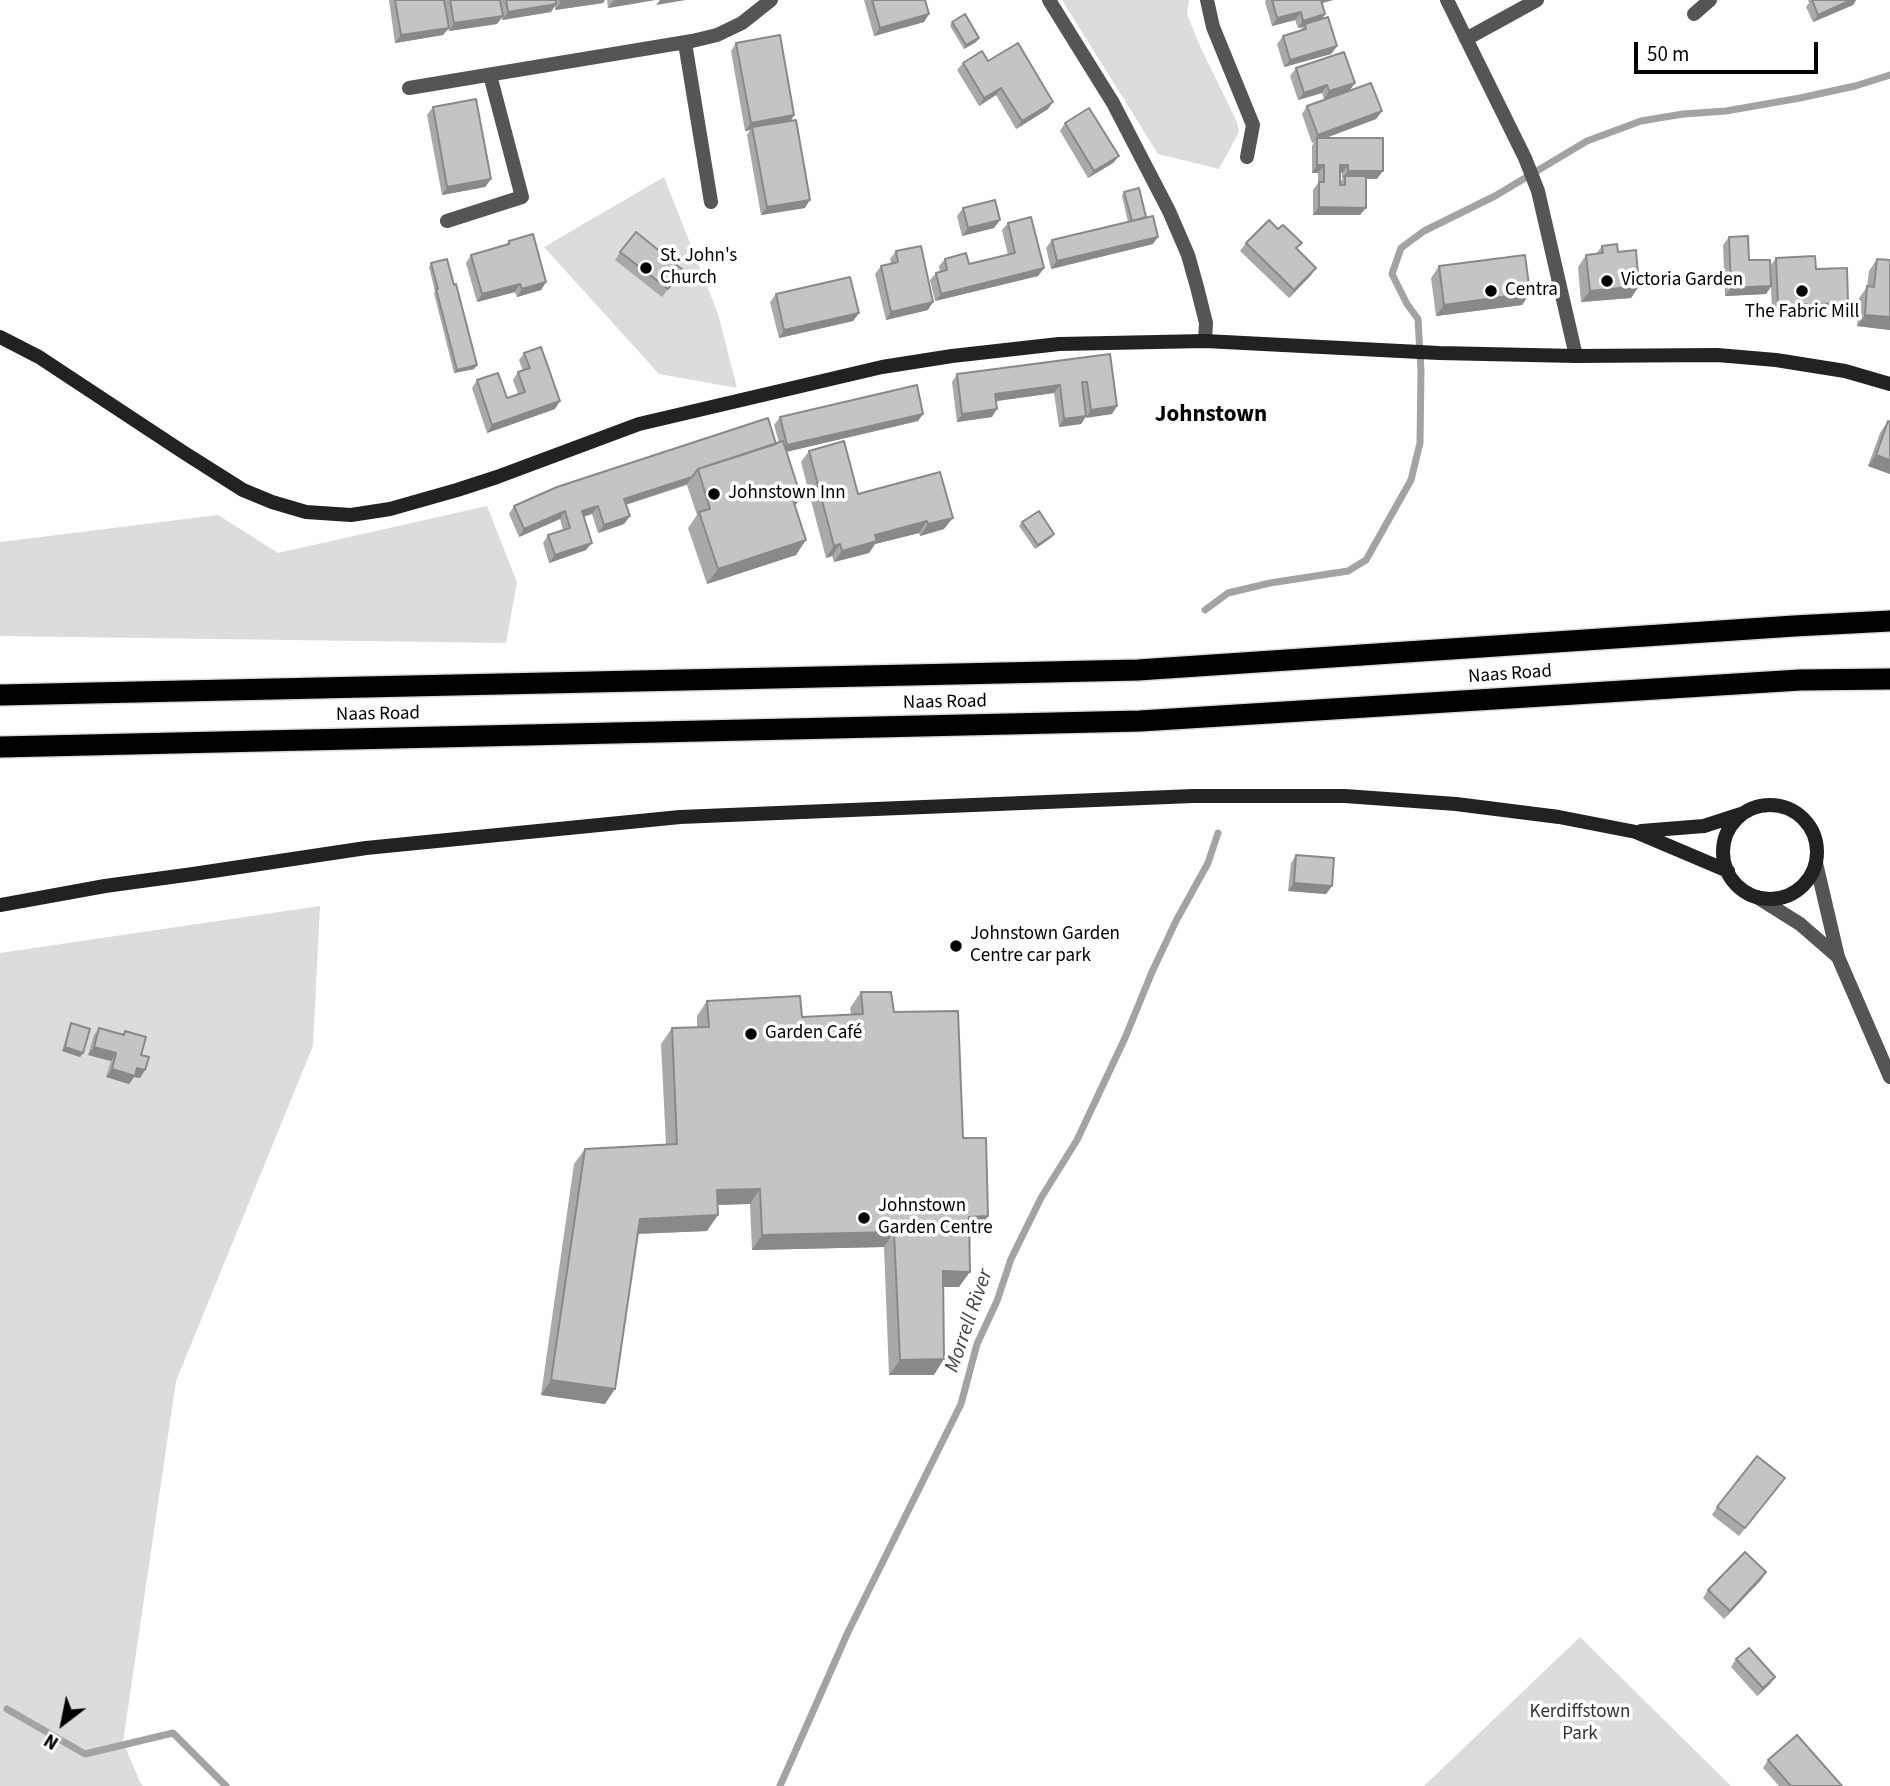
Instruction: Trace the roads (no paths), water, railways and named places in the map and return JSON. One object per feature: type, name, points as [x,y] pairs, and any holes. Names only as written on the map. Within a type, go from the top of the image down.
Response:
[{"type":"highway","points":[[1794,626],[1890,621]]},
{"type":"highway","points":[[1794,626],[1890,628]]},
{"type":"highway","name":"Naas Road","points":[[0,695],[1138,670],[1794,626]]},
{"type":"highway","name":"Naas Road","points":[[0,747],[1139,721],[1800,680],[1890,680]]},
{"type":"street","points":[[409,88],[685,43],[717,35],[742,23],[771,0]]},
{"type":"street","points":[[1049,0],[1113,103],[1169,211],[1188,255],[1197,287],[1206,323],[1205,341]]},
{"type":"street","points":[[1208,0],[1213,27],[1253,125],[1247,157]]},
{"type":"street","points":[[1447,0],[1525,158],[1538,191],[1576,356]]},
{"type":"street","points":[[1466,39],[1537,0]]},
{"type":"street","points":[[1694,13],[1710,0]]},
{"type":"street","points":[[685,43],[711,202]]},
{"type":"street","points":[[447,221],[522,197],[490,75]]},
{"type":"street","points":[[0,337],[39,356],[243,490],[306,512],[351,515],[390,509],[467,486],[639,424],[882,367],[1059,344],[1205,341],[1402,352],[1576,356],[1717,355],[1776,360],[1845,371],[1890,384]]},
{"type":"street","points":[[0,905],[105,886],[366,848],[680,817],[1193,796],[1345,796],[1559,817],[1636,832],[1727,871]]},
{"type":"street","points":[[1636,832],[1704,826],[1756,807],[1770,805],[1783,806],[1806,821],[1814,833],[1816,863],[1838,957],[1890,1077]]},
{"type":"street","points":[[1744,813],[1735,821],[1724,845],[1727,871],[1745,891],[1800,924],[1838,957]]},
{"type":"street","points":[[1757,897],[1770,899],[1794,892],[1804,885],[1816,863]]},
{"type":"waterway","points":[[1205,610],[1228,593],[1270,583],[1348,571],[1366,560],[1411,480],[1420,443],[1421,371],[1418,319],[1392,274],[1401,248],[1424,231],[1495,196],[1587,141],[1641,121],[1726,111],[1800,98],[1890,75]]},
{"type":"waterway","name":"Morrell River","points":[[780,1786],[848,1632],[961,1404],[977,1344],[997,1301],[1011,1259],[1041,1198],[1077,1140],[1176,921],[1208,863],[1218,833]]},
{"type":"waterway","points":[[7,1709],[85,1754],[173,1733],[226,1786]]},
{"type":"place","name":"St. John's Church","points":[[646,268]]},
{"type":"place","name":"Victoria Garden","points":[[1607,281]]},
{"type":"place","name":"Centra","points":[[1491,291]]},
{"type":"place","name":"The Fabric Mill","points":[[1802,291]]},
{"type":"place","name":"Johnstown Inn","points":[[714,494]]},
{"type":"place","name":"Johnstown Garden Centre car park","points":[[956,946]]},
{"type":"place","name":"Garden Café","points":[[751,1034]]},
{"type":"place","name":"Johnstown Garden Centre","points":[[864,1218]]},
{"type":"district","name":"Johnstown","points":[[1211,416]]},
{"type":"park label","name":"Kerdiffstown Park","points":[[1580,1724]]}]
